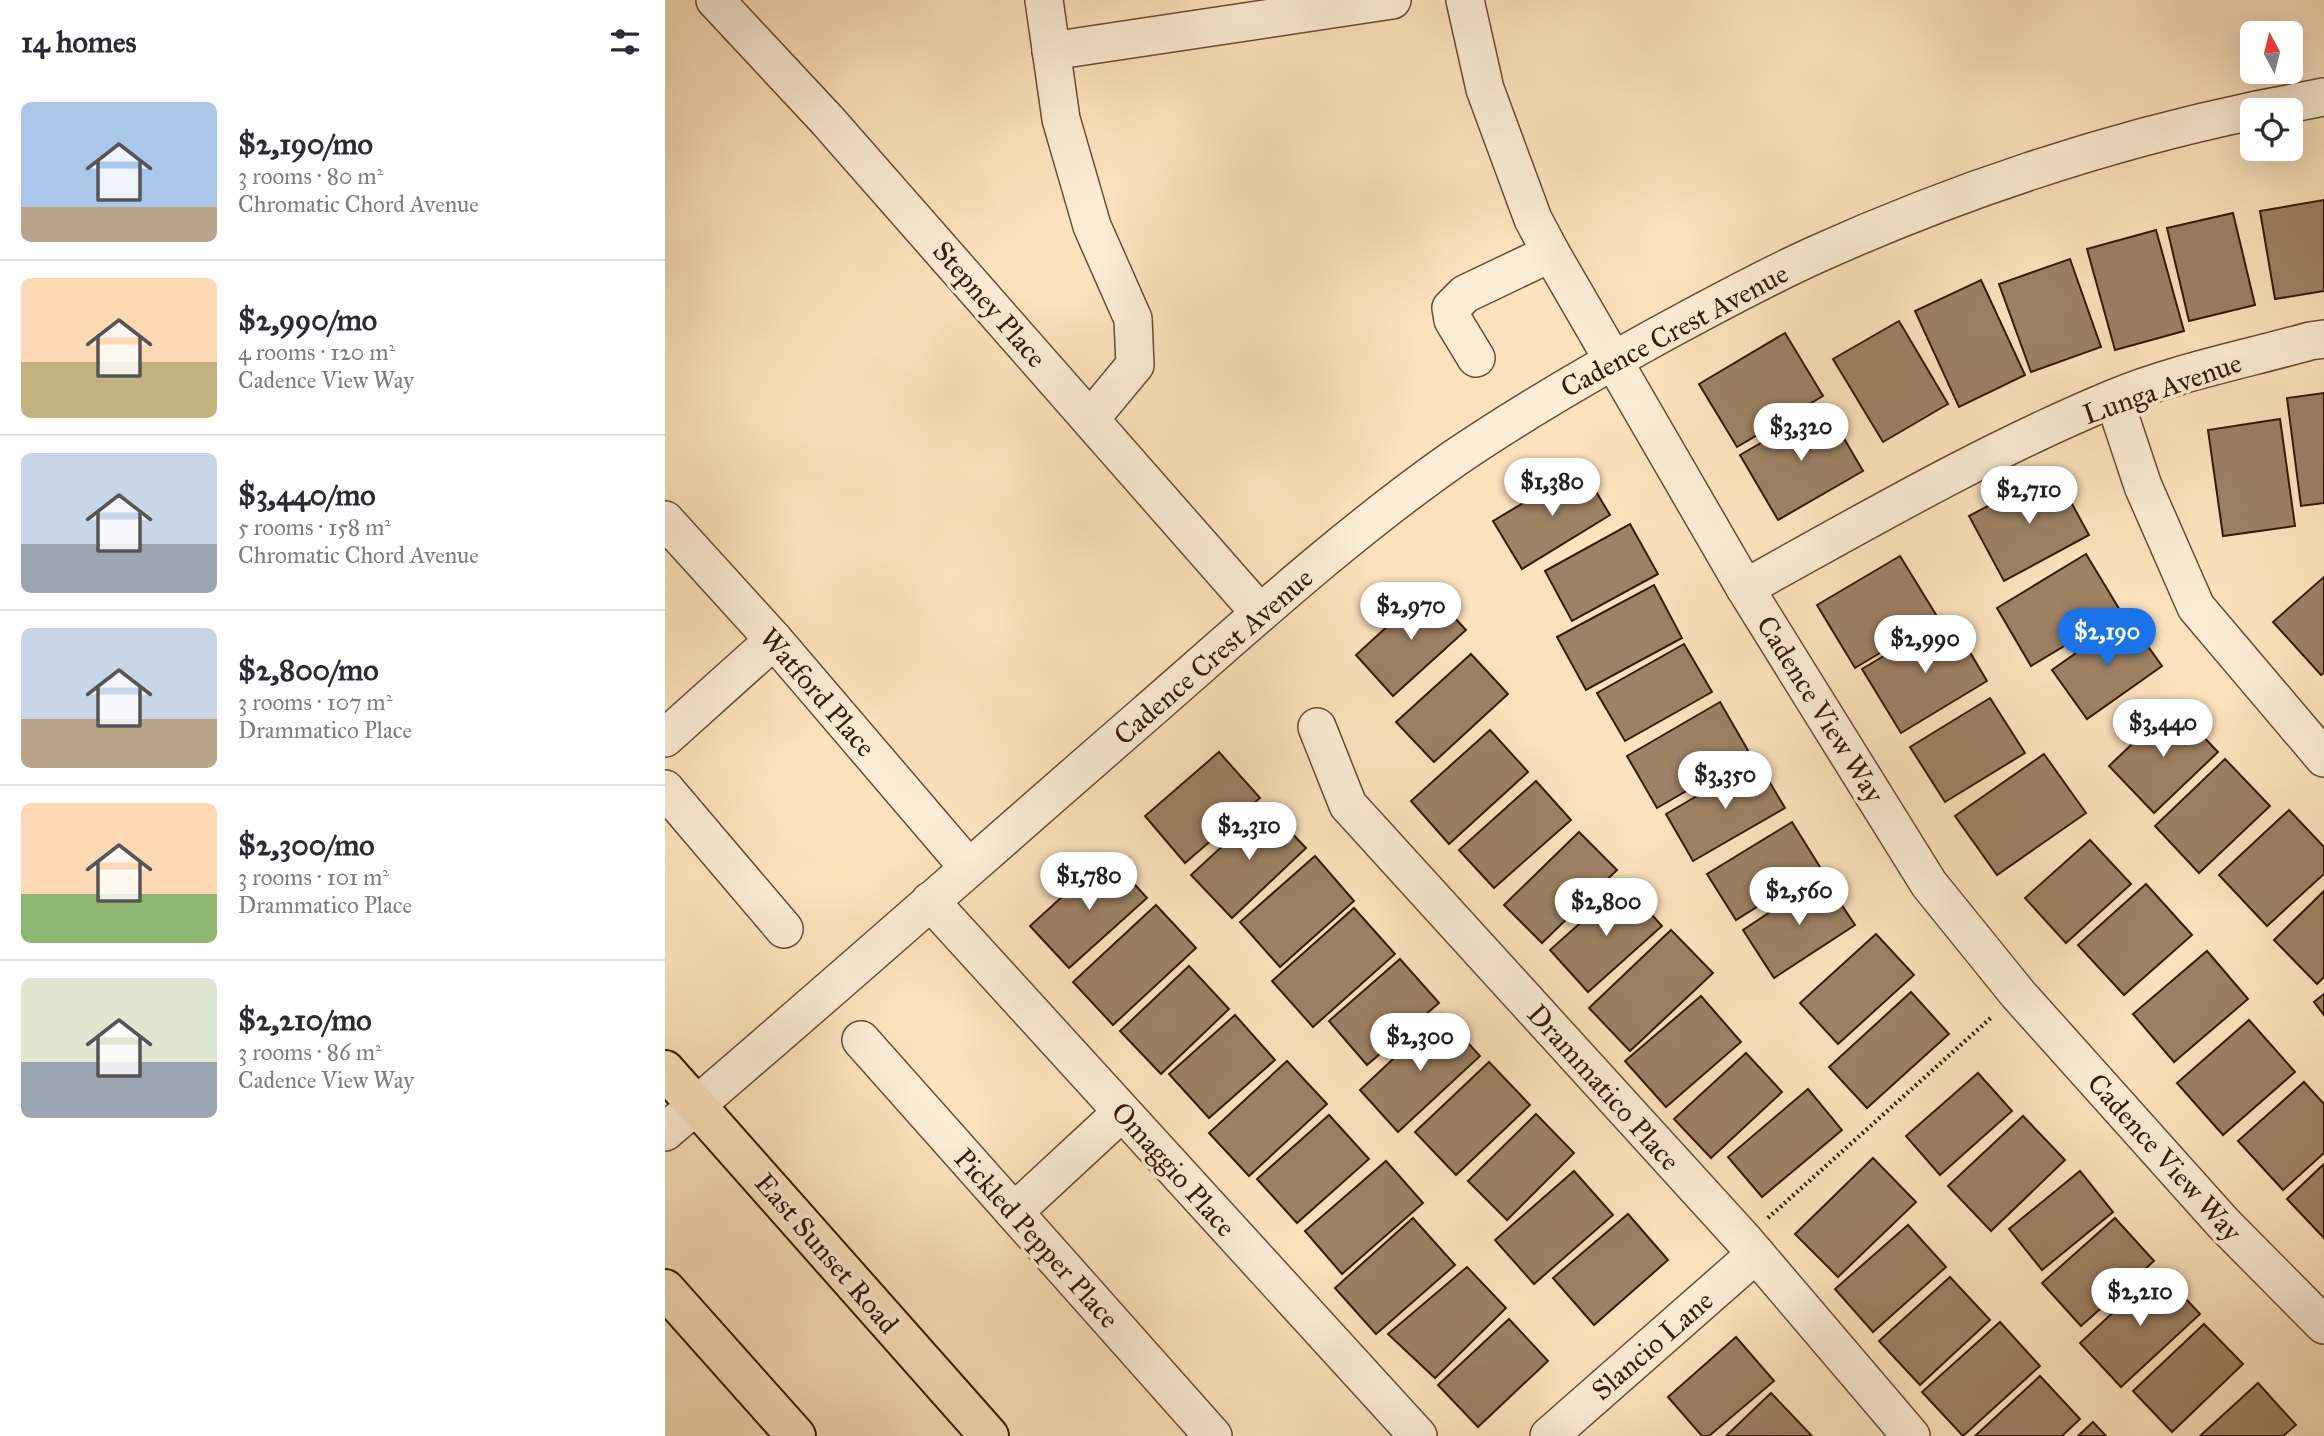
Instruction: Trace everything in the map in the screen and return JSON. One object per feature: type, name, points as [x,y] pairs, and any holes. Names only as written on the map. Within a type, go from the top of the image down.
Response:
[{"type":"main road","name":"East Sunset Road","points":[[665,1070],[989,1436]]},
{"type":"main road","points":[[665,1289],[796,1436]]},
{"type":"street","name":"Stepney Place","points":[[715,0],[827,120],[1260,613]]},
{"type":"street","points":[[1044,0],[1061,119],[1092,226],[1133,319],[1135,365],[1091,418]]},
{"type":"street","points":[[1051,51],[1392,0]]},
{"type":"street","name":"Cadence View Way","points":[[1465,0],[1485,89],[1533,219],[1612,361],[1745,588],[1929,884],[2018,994],[2224,1224],[2324,1325]]},
{"type":"street","name":"Cadence Crest Avenue","points":[[2303,101],[2324,97]]},
{"type":"street","name":"Cadence Crest Avenue","points":[[665,1132],[1260,613],[1405,495],[1503,425],[1612,361],[1744,289],[1817,254],[1968,194],[2064,162],[2146,137],[2240,115]]},
{"type":"street","points":[[1476,358],[1453,320],[1451,308],[1465,293],[1551,253]]},
{"type":"street","name":"Lunga Avenue","points":[[1745,588],[1940,480],[2113,399],[2159,383],[2324,339]]},
{"type":"street","points":[[2113,399],[2143,486],[2196,607],[2324,758]]},
{"type":"street","name":"Watford Place","points":[[665,520],[774,640],[968,867]]},
{"type":"street","points":[[665,738],[774,640]]},
{"type":"street","name":"Drammatico Place","points":[[1317,727],[1348,805],[1750,1247],[1911,1436]]},
{"type":"street","points":[[665,789],[784,929]]},
{"type":"street","name":"Omaggio Place","points":[[929,901],[1418,1436]]},
{"type":"street","name":"Pickled Pepper Place","points":[[861,1040],[1213,1436]]},
{"type":"street","points":[[1014,1212],[1122,1112]]},
{"type":"street","name":"Slancio Lane","points":[[1549,1436],[1750,1247]]},
{"type":"path","points":[[1750,1247],[2018,994]]},
{"type":"building","points":[[2324,200],[2324,291],[2275,299],[2260,211]]},
{"type":"building","points":[[2233,213],[2255,305],[2189,321],[2167,228]]},
{"type":"building","points":[[2156,230],[2184,331],[2115,350],[2087,249]]},
{"type":"building","points":[[2070,259],[2101,347],[2031,372],[1999,284]]},
{"type":"building","points":[[1981,280],[2025,375],[1959,407],[1915,311]]},
{"type":"building","points":[[1899,321],[1948,404],[1883,442],[1833,359]]},
{"type":"building","points":[[1785,333],[1823,396],[1737,447],[1699,384]]},
{"type":"building","points":[[2324,393],[2324,503],[2301,506],[2287,398]]},
{"type":"building","points":[[1825,406],[1863,471],[1778,520],[1740,455]]},
{"type":"building","points":[[2280,419],[2295,526],[2223,536],[2208,430]]},
{"type":"building","points":[[1582,468],[1610,515],[1522,569],[1493,521]]},
{"type":"building","points":[[2054,471],[2089,535],[2004,581],[1969,516]]},
{"type":"building","points":[[1630,524],[1658,574],[1572,621],[1545,571]]},
{"type":"building","points":[[2086,554],[2121,612],[2031,666],[1997,608]]},
{"type":"building","points":[[1900,556],[1938,618],[1855,668],[1817,605]]},
{"type":"building","points":[[2324,577],[2324,673],[2321,675],[2273,622]]},
{"type":"building","points":[[1654,585],[1682,638],[1586,690],[1557,637]]},
{"type":"building","points":[[1428,589],[1466,630],[1393,696],[1356,655]]},
{"type":"building","points":[[1949,617],[1987,681],[1901,733],[1862,669]]},
{"type":"building","points":[[2127,617],[2162,666],[2087,719],[2052,670]]},
{"type":"building","points":[[1684,644],[1712,692],[1625,741],[1597,693]]},
{"type":"building","points":[[1471,654],[1508,694],[1434,762],[1396,722]]},
{"type":"building","points":[[1990,698],[2025,753],[1945,802],[1910,747]]},
{"type":"building","points":[[1720,702],[1750,754],[1657,808],[1627,756]]},
{"type":"building","points":[[2173,705],[2218,752],[2154,813],[2109,766]]},
{"type":"building","points":[[1490,730],[1528,772],[1449,844],[1411,801]]},
{"type":"building","points":[[1219,752],[1260,798],[1185,863],[1145,816]]},
{"type":"building","points":[[2044,754],[2086,813],[1997,875],[1955,816]]},
{"type":"building","points":[[2225,759],[2270,806],[2199,873],[2155,826]]},
{"type":"building","points":[[1757,761],[1785,808],[1693,861],[1666,814]]},
{"type":"building","points":[[1536,781],[1571,820],[1494,888],[1459,850]]},
{"type":"building","points":[[1266,806],[1306,848],[1232,918],[1191,875]]},
{"type":"building","points":[[2289,810],[2324,847],[2324,874],[2267,926],[2219,875]]},
{"type":"building","points":[[1792,822],[1820,867],[1736,920],[1707,874]]},
{"type":"building","points":[[1579,832],[1617,870],[1542,943],[1504,905]]},
{"type":"building","points":[[2090,840],[2131,884],[2066,943],[2025,898]]},
{"type":"building","points":[[1108,855],[1147,898],[1069,968],[1030,926]]},
{"type":"building","points":[[1315,856],[1354,901],[1280,967],[1240,922]]},
{"type":"building","points":[[1823,877],[1855,925],[1774,978],[1743,930]]},
{"type":"building","points":[[1624,884],[1662,926],[1588,992],[1550,950]]},
{"type":"building","points":[[2146,884],[2192,935],[2124,995],[2078,945]]},
{"type":"building","points":[[2324,891],[2324,977],[2317,984],[2274,940]]},
{"type":"building","points":[[1156,905],[1196,948],[1113,1025],[1073,982]]},
{"type":"building","points":[[1354,908],[1395,954],[1313,1027],[1272,981]]},
{"type":"building","points":[[1671,930],[1713,973],[1630,1051],[1589,1008]]},
{"type":"building","points":[[1876,934],[1914,975],[1838,1044],[1800,1003]]},
{"type":"building","points":[[2207,951],[2248,999],[2174,1062],[2133,1014]]},
{"type":"building","points":[[1400,959],[1439,1003],[1367,1065],[1329,1021]]},
{"type":"building","points":[[1189,966],[1229,1009],[1161,1074],[1120,1031]]},
{"type":"building","points":[[1911,992],[1949,1034],[1867,1108],[1829,1067]]},
{"type":"building","points":[[2324,994],[2324,1015],[2314,1002]]},
{"type":"building","points":[[1701,996],[1741,1042],[1666,1107],[1625,1061]]},
{"type":"building","points":[[1441,1014],[1480,1056],[1398,1132],[1360,1090]]},
{"type":"building","points":[[1235,1015],[1275,1060],[1209,1118],[1169,1074]]},
{"type":"building","points":[[2249,1020],[2295,1072],[2223,1135],[2177,1083]]},
{"type":"building","points":[[1746,1053],[1782,1092],[1711,1158],[1674,1119]]},
{"type":"building","points":[[1287,1061],[1327,1104],[1249,1176],[1209,1133]]},
{"type":"building","points":[[1489,1062],[1530,1105],[1456,1175],[1415,1132]]},
{"type":"building","points":[[1978,1073],[2012,1111],[1940,1175],[1906,1136]]},
{"type":"building","points":[[2304,1082],[2324,1104],[2324,1153],[2283,1190],[2238,1141]]},
{"type":"building","points":[[1808,1089],[1842,1130],[1762,1197],[1728,1157]]},
{"type":"building","points":[[1536,1114],[1574,1153],[1507,1220],[1468,1181]]},
{"type":"building","points":[[1329,1115],[1369,1159],[1297,1223],[1257,1179]]},
{"type":"building","points":[[2023,1116],[2065,1160],[1991,1231],[1948,1186]]},
{"type":"building","points":[[1873,1158],[1916,1202],[1838,1277],[1795,1234]]},
{"type":"building","points":[[1386,1161],[1423,1203],[1342,1274],[1305,1231]]},
{"type":"building","points":[[2324,1164],[2324,1238],[2287,1199]]},
{"type":"building","points":[[1574,1171],[1613,1215],[1534,1284],[1495,1240]]},
{"type":"building","points":[[2080,1171],[2113,1212],[2042,1270],[2009,1229]]},
{"type":"building","points":[[1628,1214],[1668,1260],[1594,1325],[1553,1278]]},
{"type":"building","points":[[1413,1218],[1455,1265],[1376,1334],[1335,1288]]},
{"type":"building","points":[[2115,1218],[2154,1261],[2081,1326],[2042,1283]]},
{"type":"building","points":[[1908,1225],[1946,1267],[1873,1332],[1835,1289]]},
{"type":"building","points":[[1467,1267],[1506,1308],[1435,1378],[1388,1334]]},
{"type":"building","points":[[2159,1270],[2200,1314],[2121,1387],[2080,1343]]},
{"type":"building","points":[[1950,1277],[1990,1320],[1920,1385],[1879,1341]]},
{"type":"building","points":[[1509,1319],[1548,1361],[1478,1427],[1438,1385]]},
{"type":"building","points":[[2000,1322],[2040,1366],[1963,1436],[1922,1392]]},
{"type":"building","points":[[2204,1324],[2243,1364],[2172,1432],[2133,1391]]},
{"type":"building","points":[[1736,1337],[1774,1381],[1709,1436],[1702,1436],[1668,1397]]},
{"type":"building","points":[[2040,1376],[2080,1419],[2062,1436],[1975,1436]]},
{"type":"building","points":[[2258,1383],[2296,1425],[2283,1436],[2200,1436]]},
{"type":"building","points":[[1771,1393],[1812,1436],[1726,1436]]},
{"type":"building","points":[[2093,1422],[2106,1436],[2078,1436]]}]
